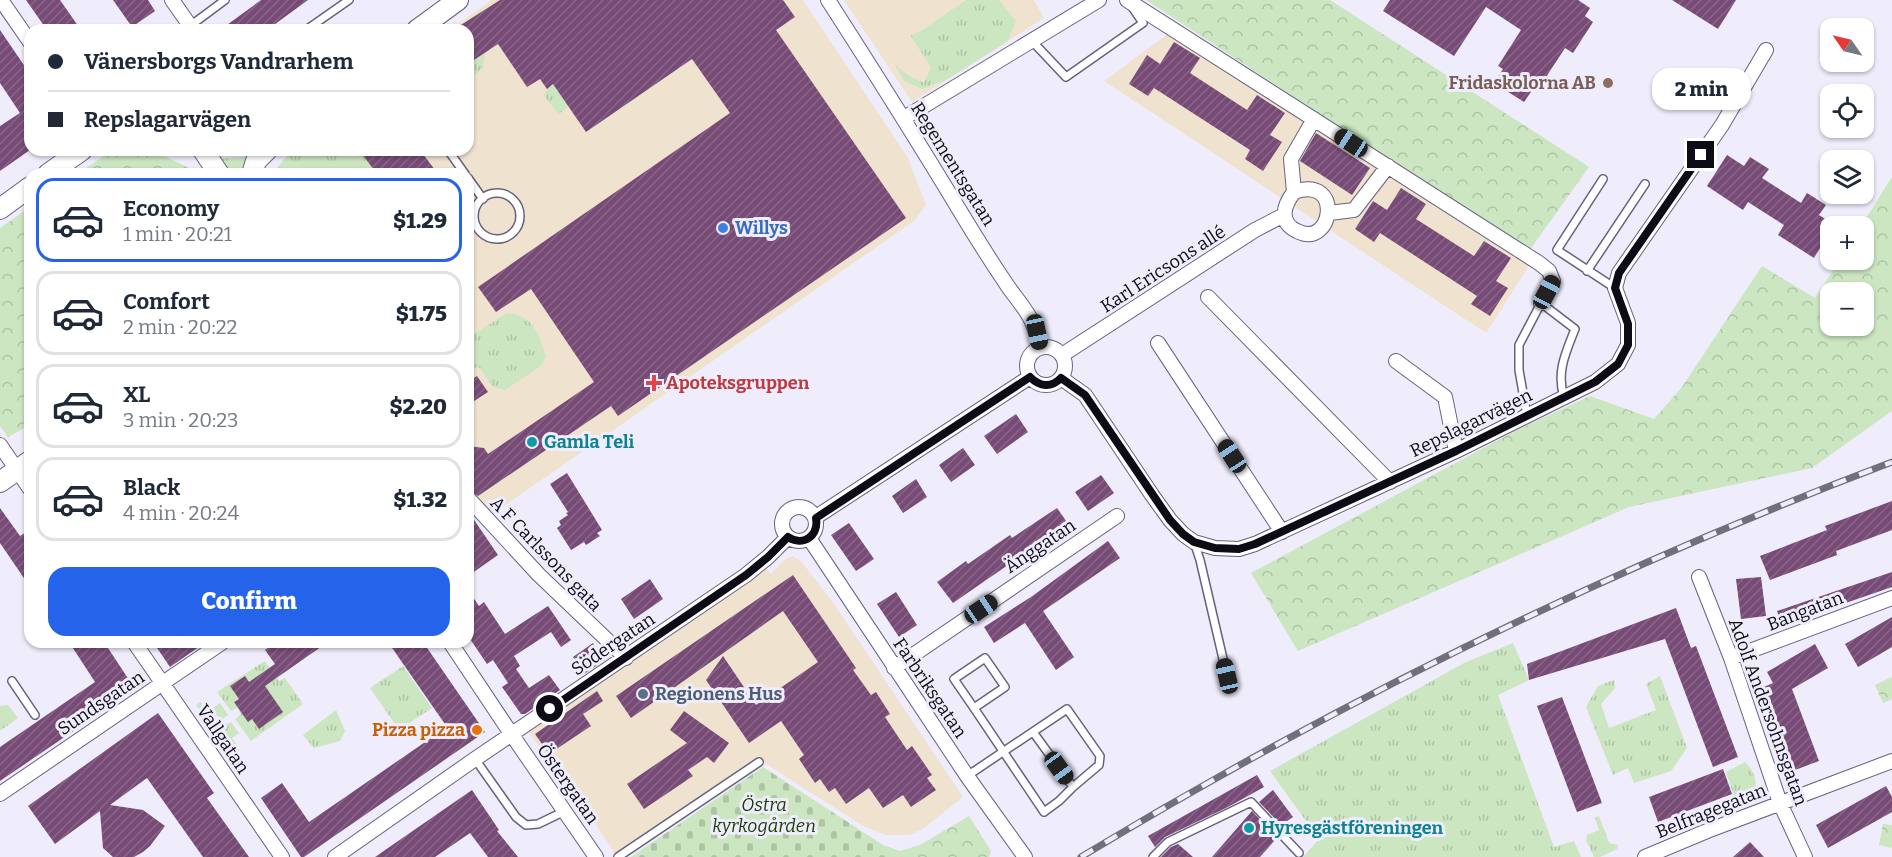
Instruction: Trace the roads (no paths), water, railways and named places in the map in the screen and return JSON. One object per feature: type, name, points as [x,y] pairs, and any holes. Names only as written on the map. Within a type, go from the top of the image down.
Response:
[{"type":"street","points":[[1,0],[24,33]]},
{"type":"street","points":[[172,0],[188,24]]},
{"type":"street","points":[[425,24],[458,0]]},
{"type":"street","name":"Regementsgatan","points":[[828,0],[1010,289],[1026,308],[1037,332],[1041,348]]},
{"type":"street","points":[[904,118],[1100,0]]},
{"type":"street","points":[[1127,0],[1549,271],[1553,281],[1542,303]]},
{"type":"street","points":[[1615,288],[1619,273],[1722,125],[1766,50]]},
{"type":"street","points":[[1294,192],[1292,159],[1314,119]]},
{"type":"street","points":[[56,168],[74,156]]},
{"type":"street","points":[[1329,213],[1354,210],[1388,166]]},
{"type":"street","points":[[1304,189],[1313,190],[1322,195],[1328,203],[1329,213],[1325,225],[1317,232],[1307,234],[1296,231],[1288,225],[1284,215],[1286,202],[1294,192],[1304,189]]},
{"type":"street","points":[[0,209],[24,191]]},
{"type":"street","name":"Karl Ericsons allé","points":[[1062,355],[1255,230],[1284,215]]},
{"type":"street","name":"Repslagarvägen","points":[[1194,542],[1207,547],[1239,549],[1282,532],[1456,451],[1595,382],[1618,364],[1628,345],[1628,324],[1615,288]]},
{"type":"street","points":[[1208,297],[1390,482]]},
{"type":"street","points":[[1158,344],[1282,532]]},
{"type":"street","points":[[1041,348],[1053,348],[1062,355],[1065,367],[1061,378],[1056,383],[1046,386],[1038,384],[1030,377],[1027,369],[1028,360],[1033,352],[1041,348]]},
{"type":"street","points":[[1396,362],[1445,397],[1456,451]]},
{"type":"street","points":[[816,518],[1030,377]]},
{"type":"street","points":[[1061,378],[1085,395],[1170,520],[1194,542]]},
{"type":"street","points":[[0,445],[23,465],[0,482]]},
{"type":"street","name":"A F Carlssons gata","points":[[474,505],[539,575],[626,658]]},
{"type":"street","points":[[797,506],[805,507],[816,518],[816,529],[809,538],[798,541],[788,537],[784,532],[782,522],[789,509],[797,506]]},
{"type":"street","name":"Änggatan","points":[[894,668],[1118,516]]},
{"type":"street","name":"Södergatan","points":[[335,857],[746,575],[788,537]]},
{"type":"street","name":"Farbriksgatan","points":[[809,538],[894,668],[1024,857]]},
{"type":"street","name":"Adolf Andersohnsgatan","points":[[1699,577],[1731,658],[1780,803],[1805,857]]},
{"type":"street","name":"Bangatan","points":[[1731,658],[1892,598]]},
{"type":"street","name":"Vallgatan","points":[[138,648],[282,857]]},
{"type":"street","name":"Sundsgatan","points":[[0,794],[58,748],[214,648]]},
{"type":"street","name":"Östergatan","points":[[454,648],[596,857]]},
{"type":"street","name":"Belfragegatan","points":[[1645,857],[1892,761]]},
{"type":"lane","points":[[196,24],[225,0]]},
{"type":"lane","points":[[315,24],[349,0]]},
{"type":"lane","points":[[1032,41],[1066,77],[1143,23],[1127,0]]},
{"type":"lane","points":[[1603,179],[1557,250],[1615,288]]},
{"type":"lane","points":[[1587,271],[1645,184]]},
{"type":"lane","points":[[474,186],[483,199]]},
{"type":"lane","points":[[503,194],[515,201],[520,214],[519,222],[512,234],[492,238],[480,231],[475,218],[478,204],[483,199],[489,195],[503,194]]},
{"type":"lane","points":[[1527,416],[1519,370],[1519,345],[1542,303],[1575,329],[1561,364],[1560,387],[1564,397]]},
{"type":"lane","points":[[1194,542],[1227,676]]},
{"type":"lane","points":[[967,776],[1002,751],[1067,709],[1100,756],[1099,765],[1044,812],[1002,751],[954,679],[985,658],[1005,687],[974,708]]},
{"type":"lane","points":[[12,681],[34,715]]},
{"type":"lane","points":[[1033,732],[1073,787]]},
{"type":"lane","points":[[475,759],[516,817],[526,825],[538,824],[565,811]]},
{"type":"lane","points":[[618,857],[759,762]]},
{"type":"lane","points":[[1153,857],[1168,842],[1251,802],[1299,854]]},
{"type":"railway","points":[[1081,857],[1277,745],[1477,641],[1683,547],[1892,462]]},
{"type":"place","name":"Fridaskolorna AB","points":[[1608,83]]},
{"type":"place","name":"Willys","points":[[723,228]]},
{"type":"place","name":"Apoteksgruppen","points":[[654,383]]},
{"type":"place","name":"Gamla Teli","points":[[532,442]]},
{"type":"place","name":"Regionens Hus","points":[[643,694]]},
{"type":"place","name":"Pizza pizza","points":[[477,730]]},
{"type":"place","name":"Hyresgästföreningen","points":[[1249,828]]},
{"type":"park label","name":"Östra kyrkogården","points":[[764,815]]}]
